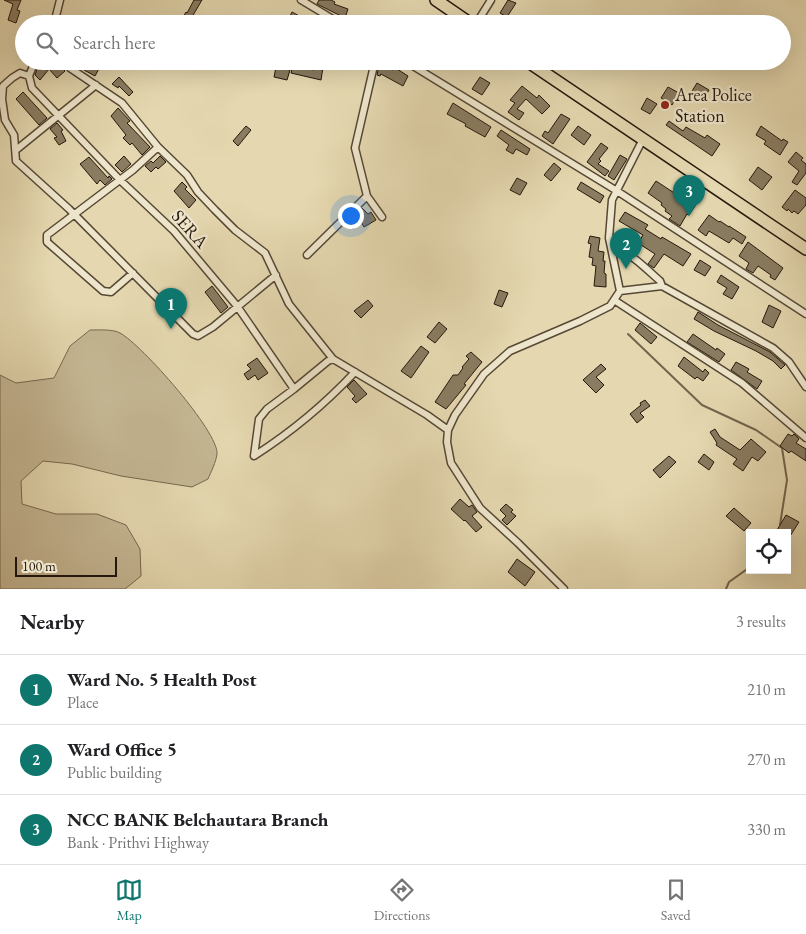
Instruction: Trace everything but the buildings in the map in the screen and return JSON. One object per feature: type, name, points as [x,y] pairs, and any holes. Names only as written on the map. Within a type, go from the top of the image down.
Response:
[{"type":"highway","points":[[436,0],[458,15]]},
{"type":"highway","points":[[540,70],[806,249]]},
{"type":"street","points":[[56,15],[60,0]]},
{"type":"street","points":[[301,0],[326,15]]},
{"type":"street","points":[[482,15],[491,0]]},
{"type":"street","points":[[31,70],[29,76],[20,73],[3,86],[2,99],[5,120],[14,135],[16,161],[75,215],[193,334],[198,336],[213,327],[276,275]]},
{"type":"street","name":"SERA","points":[[73,70],[122,103],[158,147],[188,175],[198,192],[215,210],[235,230],[265,253],[289,304],[333,359],[427,415],[448,430]]},
{"type":"street","points":[[373,70],[355,148],[367,196],[382,216]]},
{"type":"street","points":[[420,70],[618,191],[806,314]]},
{"type":"street","name":"SERA","points":[[29,76],[32,88],[120,180],[174,231],[237,306],[294,389]]},
{"type":"street","points":[[16,150],[96,85]]},
{"type":"street","points":[[564,589],[480,508],[451,463],[447,442],[448,430],[455,415],[484,374],[510,351],[610,306],[620,291],[609,238],[612,200],[643,139]]},
{"type":"street","points":[[133,274],[111,292],[103,291],[48,242],[47,235],[120,180],[158,147]]},
{"type":"street","points":[[306,255],[367,196]]},
{"type":"street","points":[[611,247],[621,250],[633,258],[660,281],[662,286],[773,348],[789,362],[806,387]]},
{"type":"street","points":[[620,291],[662,286]]},
{"type":"street","points":[[614,300],[742,383],[806,438]]},
{"type":"street","points":[[333,359],[267,409],[258,419],[254,456],[269,447],[333,396],[355,372]]},
{"type":"shaded area","points":[[90,330],[110,330],[120,333],[130,340],[160,370],[206,427],[217,454],[215,464],[208,479],[192,487],[121,476],[72,464],[43,461],[21,481],[22,504],[56,514],[97,514],[126,525],[140,549],[141,576],[125,589],[0,589],[0,375],[16,383],[54,378],[70,346]]},
{"type":"waterway","points":[[628,334],[702,405],[756,430],[782,448],[787,480],[780,525]]},
{"type":"waterway","points":[[726,589],[729,582],[746,570]]},
{"type":"place","name":"Area Police Station","points":[[665,105]]},
{"type":"place","name":"NCC BANK Belchautara Branch","points":[[689,216]]},
{"type":"place","name":"Ward Office 5","points":[[626,269]]},
{"type":"place","name":"Ward No. 5 Health Post","points":[[171,329]]}]
